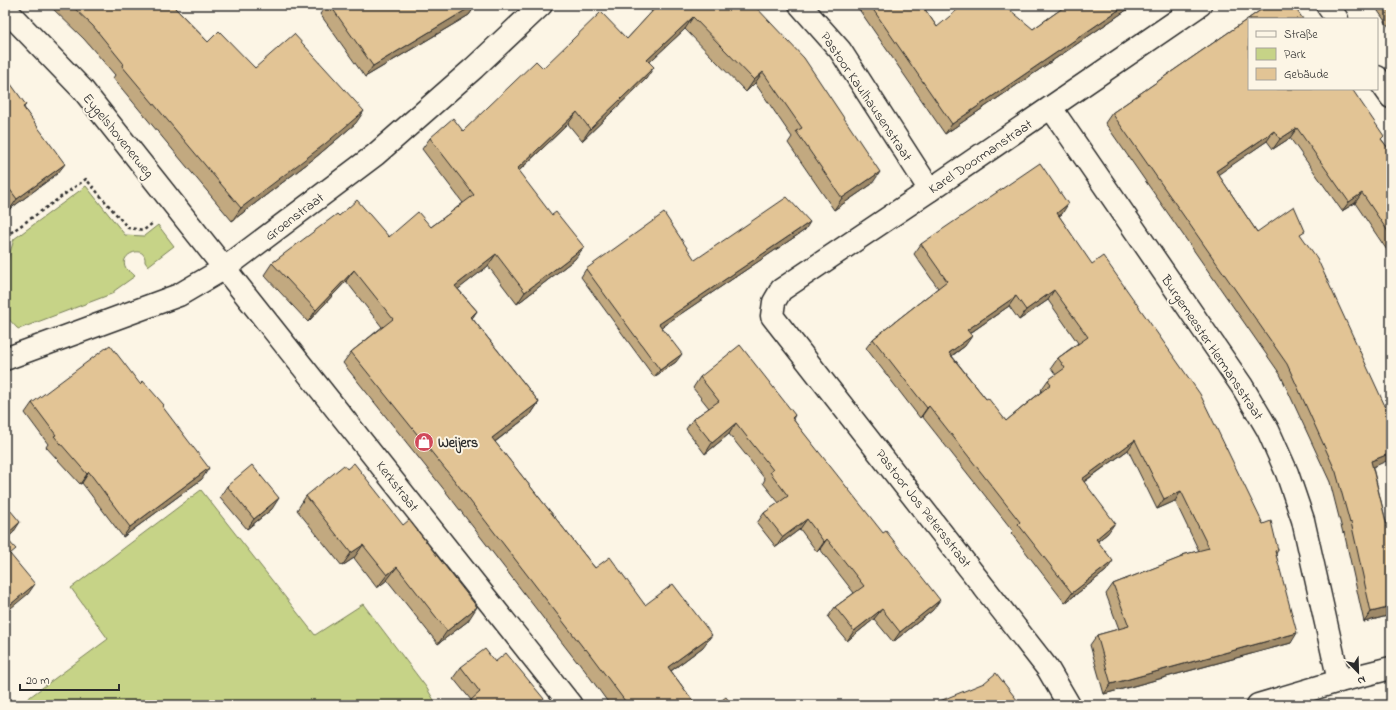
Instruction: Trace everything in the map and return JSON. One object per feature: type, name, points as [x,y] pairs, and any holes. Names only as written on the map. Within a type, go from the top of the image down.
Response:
[{"type":"street","name":"Groenstraat","points":[[5,359],[179,295],[225,268],[375,155],[474,68],[541,5]]},
{"type":"street","name":"Pastoor Kaulhausenstraat","points":[[800,5],[840,50],[930,190]]},
{"type":"street","name":"Karel Doormanstraat","points":[[772,316],[774,302],[781,290],[1051,108],[1200,5]]},
{"type":"street","points":[[1327,5],[1336,18]]},
{"type":"street","name":"Eygelshovenerweg","points":[[6,10],[83,90],[225,268]]},
{"type":"street","points":[[1378,78],[1391,97]]},
{"type":"street","name":"Burgemeester Hermansstraat","points":[[1051,108],[1242,386],[1268,430],[1287,473],[1303,520],[1339,681]]},
{"type":"street","name":"Kerkstraat","points":[[225,268],[570,705]]},
{"type":"street","name":"Pastoor Jos Petersstraat","points":[[772,316],[1048,669],[1069,705]]},
{"type":"street","points":[[1258,705],[1339,681],[1391,668]]},
{"type":"path","points":[[5,234],[9,234],[86,179],[128,228],[144,230],[176,206]]},
{"type":"path","points":[[5,252],[9,234]]},
{"type":"green space","points":[[86,186],[125,235],[144,236],[158,225],[174,246],[148,266],[142,253],[137,252],[129,255],[125,258],[124,263],[126,268],[135,276],[114,291],[114,293],[19,329],[5,315],[5,270],[14,239]]},
{"type":"green space","points":[[201,490],[315,635],[363,604],[426,687],[437,705],[19,705],[108,639],[71,588]]},
{"type":"building","points":[[71,5],[176,5],[175,8],[208,42],[219,31],[255,68],[294,34],[364,111],[325,144],[241,208],[122,66],[123,63],[93,26]]},
{"type":"building","points":[[330,5],[474,5],[373,66]]},
{"type":"building","points":[[658,5],[754,5],[804,58],[880,172],[842,198],[796,131],[802,128],[763,72],[754,80],[693,17],[647,60],[654,67],[590,129],[577,112],[517,169],[552,215],[556,212],[584,247],[525,292],[496,254],[455,286],[477,311],[471,317],[539,402],[492,438],[595,568],[610,557],[645,605],[673,584],[712,635],[668,667],[696,705],[628,705],[454,480],[351,352],[393,319],[354,270],[316,310],[272,263],[337,214],[339,216],[357,200],[389,237],[418,212],[431,227],[474,195],[430,138],[453,118],[463,131],[536,61],[543,68],[601,12],[627,39]]},
{"type":"building","points":[[870,5],[922,5],[937,27],[963,5],[1004,5],[1033,29],[1067,5],[1126,5],[952,124]]},
{"type":"building","points":[[1268,5],[1293,5],[1302,18],[1249,18]]},
{"type":"building","points":[[1248,19],[1248,90],[1353,90],[1384,136],[1381,139],[1391,152],[1391,236],[1362,193],[1349,202],[1297,128],[1280,139],[1274,131],[1216,171],[1257,232],[1294,206],[1305,231],[1300,234],[1317,258],[1391,419],[1391,453],[1371,461],[1388,530],[1391,529],[1391,607],[1371,612],[1351,522],[1350,523],[1336,472],[1287,364],[1112,113]]},
{"type":"building","points":[[8,80],[26,105],[23,107],[65,164],[17,199],[5,183],[5,82]]},
{"type":"building","points":[[1040,163],[1068,204],[1057,213],[1092,264],[1103,256],[1200,394],[1263,524],[1271,521],[1278,550],[1275,551],[1297,633],[1111,684],[1097,635],[1129,626],[1113,584],[1182,557],[1182,555],[1209,548],[1181,491],[1164,499],[1135,440],[1082,479],[1115,523],[1096,539],[1113,561],[1072,593],[1018,524],[1020,522],[929,406],[927,408],[873,339],[947,281],[921,244]],"holes":[[[1054,290],[1088,337],[1058,358],[1065,368],[1048,380],[1051,384],[1006,421],[949,353],[972,336],[967,330],[1016,296],[1026,310]]]},
{"type":"building","points":[[787,197],[810,222],[659,324],[682,354],[660,370],[586,269],[664,213],[695,260]]},
{"type":"building","points":[[110,345],[140,384],[143,381],[164,405],[162,406],[209,468],[130,527],[89,472],[87,474],[54,436],[56,435],[32,403]]},
{"type":"building","points":[[740,345],[795,415],[792,418],[883,533],[886,531],[940,600],[900,632],[882,609],[854,631],[835,607],[864,586],[827,539],[824,542],[807,519],[783,537],[764,513],[788,496],[770,472],[773,470],[736,423],[712,443],[693,419],[719,401],[700,377]]},
{"type":"building","points":[[354,463],[403,525],[409,520],[477,607],[447,631],[397,567],[387,575],[363,545],[351,553],[306,496],[344,465],[347,469]]},
{"type":"building","points":[[252,465],[279,498],[254,519],[227,486]]},
{"type":"building","points":[[5,504],[20,522],[5,536]]},
{"type":"building","points":[[5,537],[16,549],[10,554],[35,584],[5,609]]},
{"type":"building","points":[[485,649],[495,662],[506,653],[549,705],[475,705],[471,700],[480,692],[461,667]]},
{"type":"building","points":[[996,673],[1021,705],[930,705],[984,683]]},
{"type":"building","points":[[726,697],[732,705],[715,705]]},
{"type":"place","name":"Weijers","points":[[424,442]]}]
